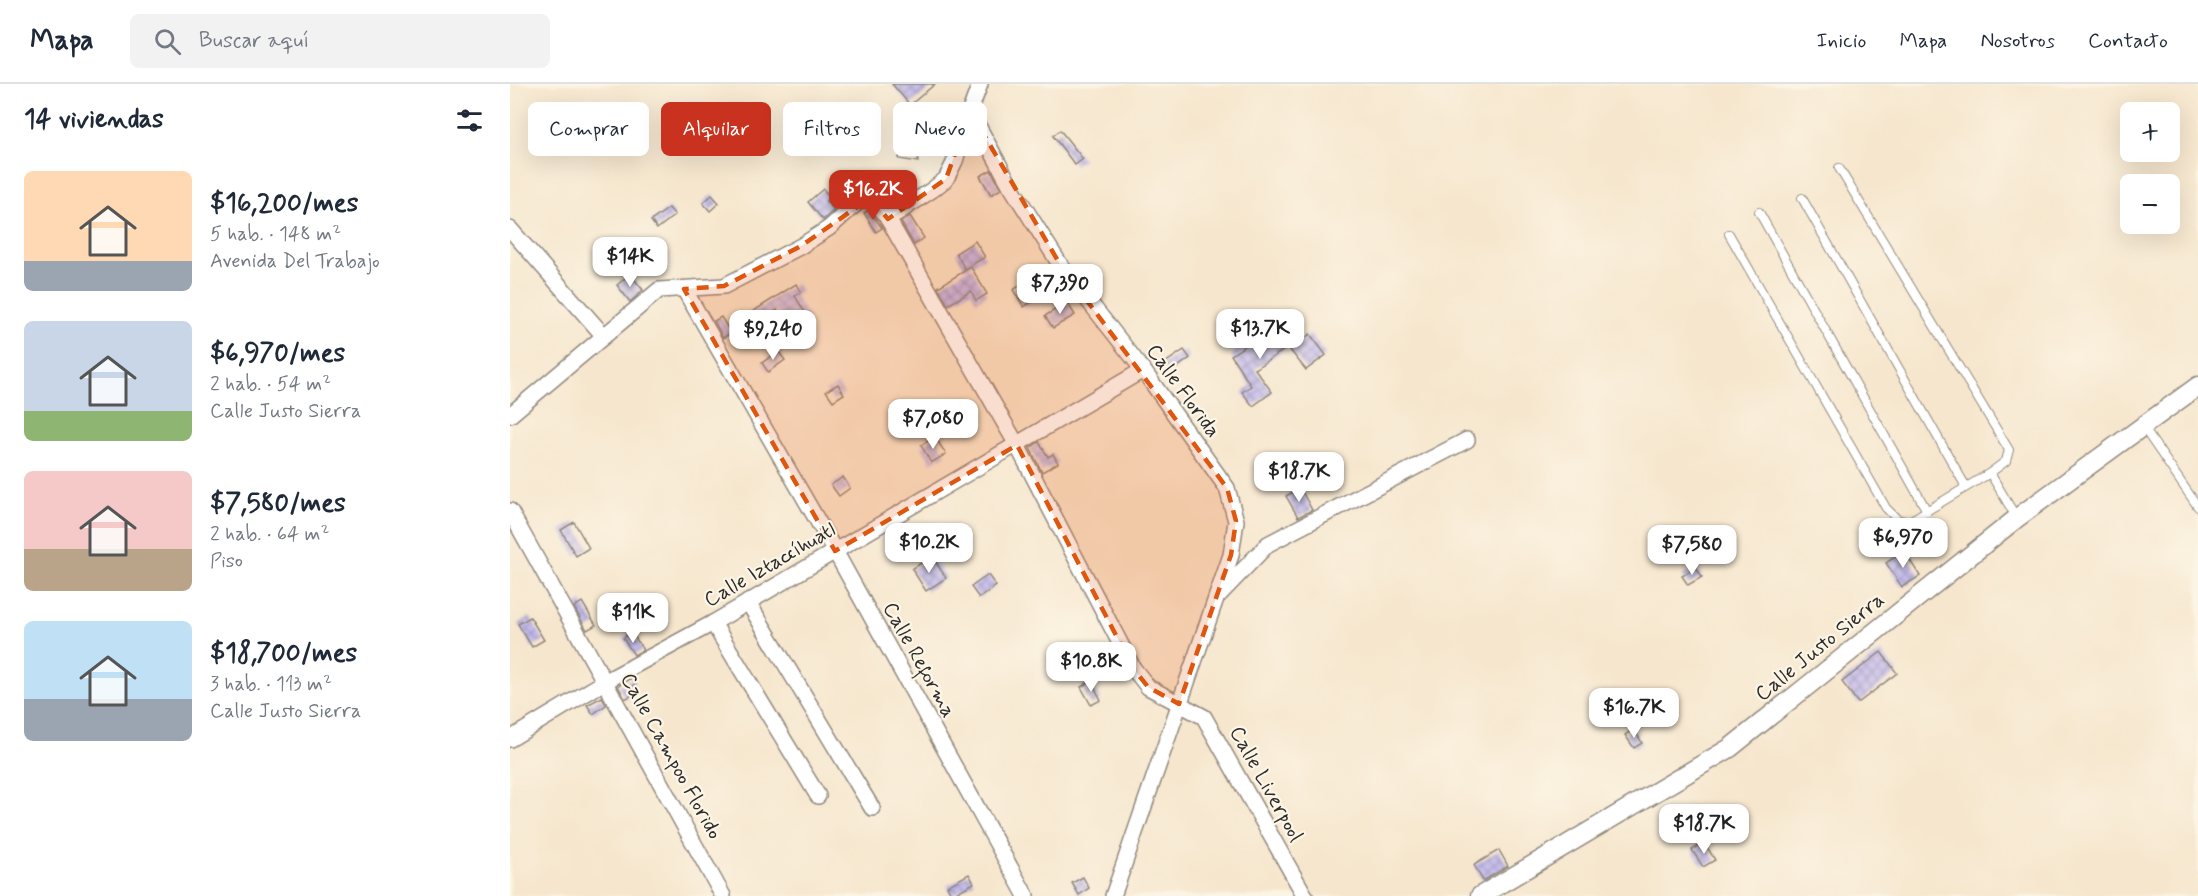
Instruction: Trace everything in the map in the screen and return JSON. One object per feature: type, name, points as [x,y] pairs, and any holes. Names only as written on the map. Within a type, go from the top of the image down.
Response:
[{"type":"street","points":[[973,102],[980,84]]},
{"type":"street","name":"Calle Florida","points":[[987,142],[1010,185],[1061,266],[1143,369],[1227,488],[1236,521],[1231,555],[1113,896]]},
{"type":"street","points":[[888,219],[946,179],[957,156]]},
{"type":"street","name":"Calle Liverpool","points":[[684,289],[724,286],[801,246],[829,228],[858,202],[870,198],[878,205],[1017,445],[1132,668],[1148,687],[1204,717],[1305,896]]},
{"type":"street","points":[[510,229],[604,336]]},
{"type":"street","points":[[510,415],[659,290],[684,289]]},
{"type":"street","name":"Calle Reforma","points":[[684,289],[835,551],[1026,896]]},
{"type":"street","name":"Calle Iztaccíhuatl","points":[[510,739],[606,681],[713,623],[1143,369]]},
{"type":"street","name":"Calle Justo Sierra","points":[[1480,896],[1730,748],[2017,518],[2198,386]]},
{"type":"street","points":[[1215,600],[1268,543],[1467,440]]},
{"type":"street","name":"Calle Campoo Florido","points":[[510,511],[723,896]]},
{"type":"street","points":[[748,602],[872,808]]},
{"type":"street","points":[[713,623],[818,796]]},
{"type":"lane","points":[[1729,234],[1886,508],[1897,519],[1908,522],[1927,511],[1990,473],[2006,461],[2009,450],[1839,168]]},
{"type":"lane","points":[[1802,198],[1966,487]]},
{"type":"lane","points":[[1759,212],[1927,511]]},
{"type":"lane","points":[[2142,426],[2198,507]]},
{"type":"lane","points":[[1990,473],[2017,518]]},
{"type":"highlighted area","points":[[970,111],[1061,266],[1227,488],[1236,521],[1231,555],[1179,704],[1148,687],[1133,668],[1017,445],[835,551],[684,289],[724,286],[801,246],[870,198],[888,219],[946,179]]},
{"type":"building","points":[[892,84],[935,84],[914,102],[907,102]]},
{"type":"building","points":[[1060,130],[1083,159],[1075,165],[1053,136]]},
{"type":"building","points":[[900,156],[919,156],[918,162],[899,159]]},
{"type":"building","points":[[991,170],[1001,189],[991,195],[980,176]]},
{"type":"building","points":[[823,189],[830,197],[826,201],[834,210],[823,220],[808,202]]},
{"type":"building","points":[[712,195],[719,203],[710,211],[703,203]]},
{"type":"building","points":[[669,208],[675,215],[657,229],[651,221]]},
{"type":"building","points":[[869,210],[882,228],[876,232],[864,213]]},
{"type":"building","points":[[910,216],[924,238],[914,245],[901,222]]},
{"type":"building","points":[[975,241],[985,257],[965,269],[956,253]]},
{"type":"building","points":[[971,267],[987,294],[976,301],[971,291],[948,305],[938,287]]},
{"type":"building","points":[[630,274],[643,290],[630,302],[617,285]]},
{"type":"building","points":[[1024,283],[1034,300],[1024,307],[1013,290]]},
{"type":"building","points":[[796,284],[801,292],[795,296],[809,319],[789,331],[777,310],[753,326],[746,316]]},
{"type":"building","points":[[1067,302],[1075,315],[1053,328],[1045,316]]},
{"type":"building","points":[[721,317],[731,333],[723,338],[714,321]]},
{"type":"building","points":[[1280,323],[1293,344],[1255,369],[1272,392],[1253,406],[1242,392],[1251,386],[1231,355]]},
{"type":"building","points":[[1310,334],[1326,355],[1306,370],[1290,350]]},
{"type":"building","points":[[1184,350],[1190,358],[1168,374],[1162,365]]},
{"type":"building","points":[[778,351],[785,360],[768,372],[762,363]]},
{"type":"building","points":[[838,384],[844,394],[833,401],[826,391]]},
{"type":"building","points":[[935,437],[946,454],[931,463],[921,445]]},
{"type":"building","points":[[1039,442],[1048,457],[1053,454],[1058,463],[1042,472],[1030,448]]},
{"type":"building","points":[[843,477],[850,488],[839,496],[831,485]]},
{"type":"building","points":[[1300,488],[1312,510],[1298,517],[1286,496]]},
{"type":"building","points":[[574,522],[589,548],[576,556],[561,530]]},
{"type":"building","points":[[1904,551],[1920,576],[1902,587],[1886,563]]},
{"type":"building","points":[[932,556],[946,578],[926,591],[912,569]]},
{"type":"building","points":[[1696,567],[1702,577],[1688,585],[1682,576]]},
{"type":"building","points":[[988,575],[996,586],[979,598],[971,587]]},
{"type":"building","points":[[582,602],[596,625],[587,630],[574,607]]},
{"type":"building","points":[[530,617],[544,640],[532,647],[518,624]]},
{"type":"building","points":[[632,632],[643,650],[634,655],[623,638]]},
{"type":"building","points":[[1881,652],[1897,673],[1858,703],[1842,682]]},
{"type":"building","points":[[632,678],[636,684],[630,688],[634,694],[625,699],[618,686]]},
{"type":"building","points":[[1091,681],[1101,700],[1091,705],[1081,687]]},
{"type":"building","points":[[602,697],[606,705],[593,714],[587,705]]},
{"type":"building","points":[[1634,729],[1642,743],[1634,748],[1625,735]]},
{"type":"building","points":[[1704,842],[1715,860],[1703,867],[1692,850]]},
{"type":"building","points":[[1499,850],[1508,866],[1483,881],[1474,865]]},
{"type":"building","points":[[969,874],[974,883],[952,895],[947,886]]},
{"type":"building","points":[[1083,877],[1089,888],[1079,895],[1072,883]]}]
